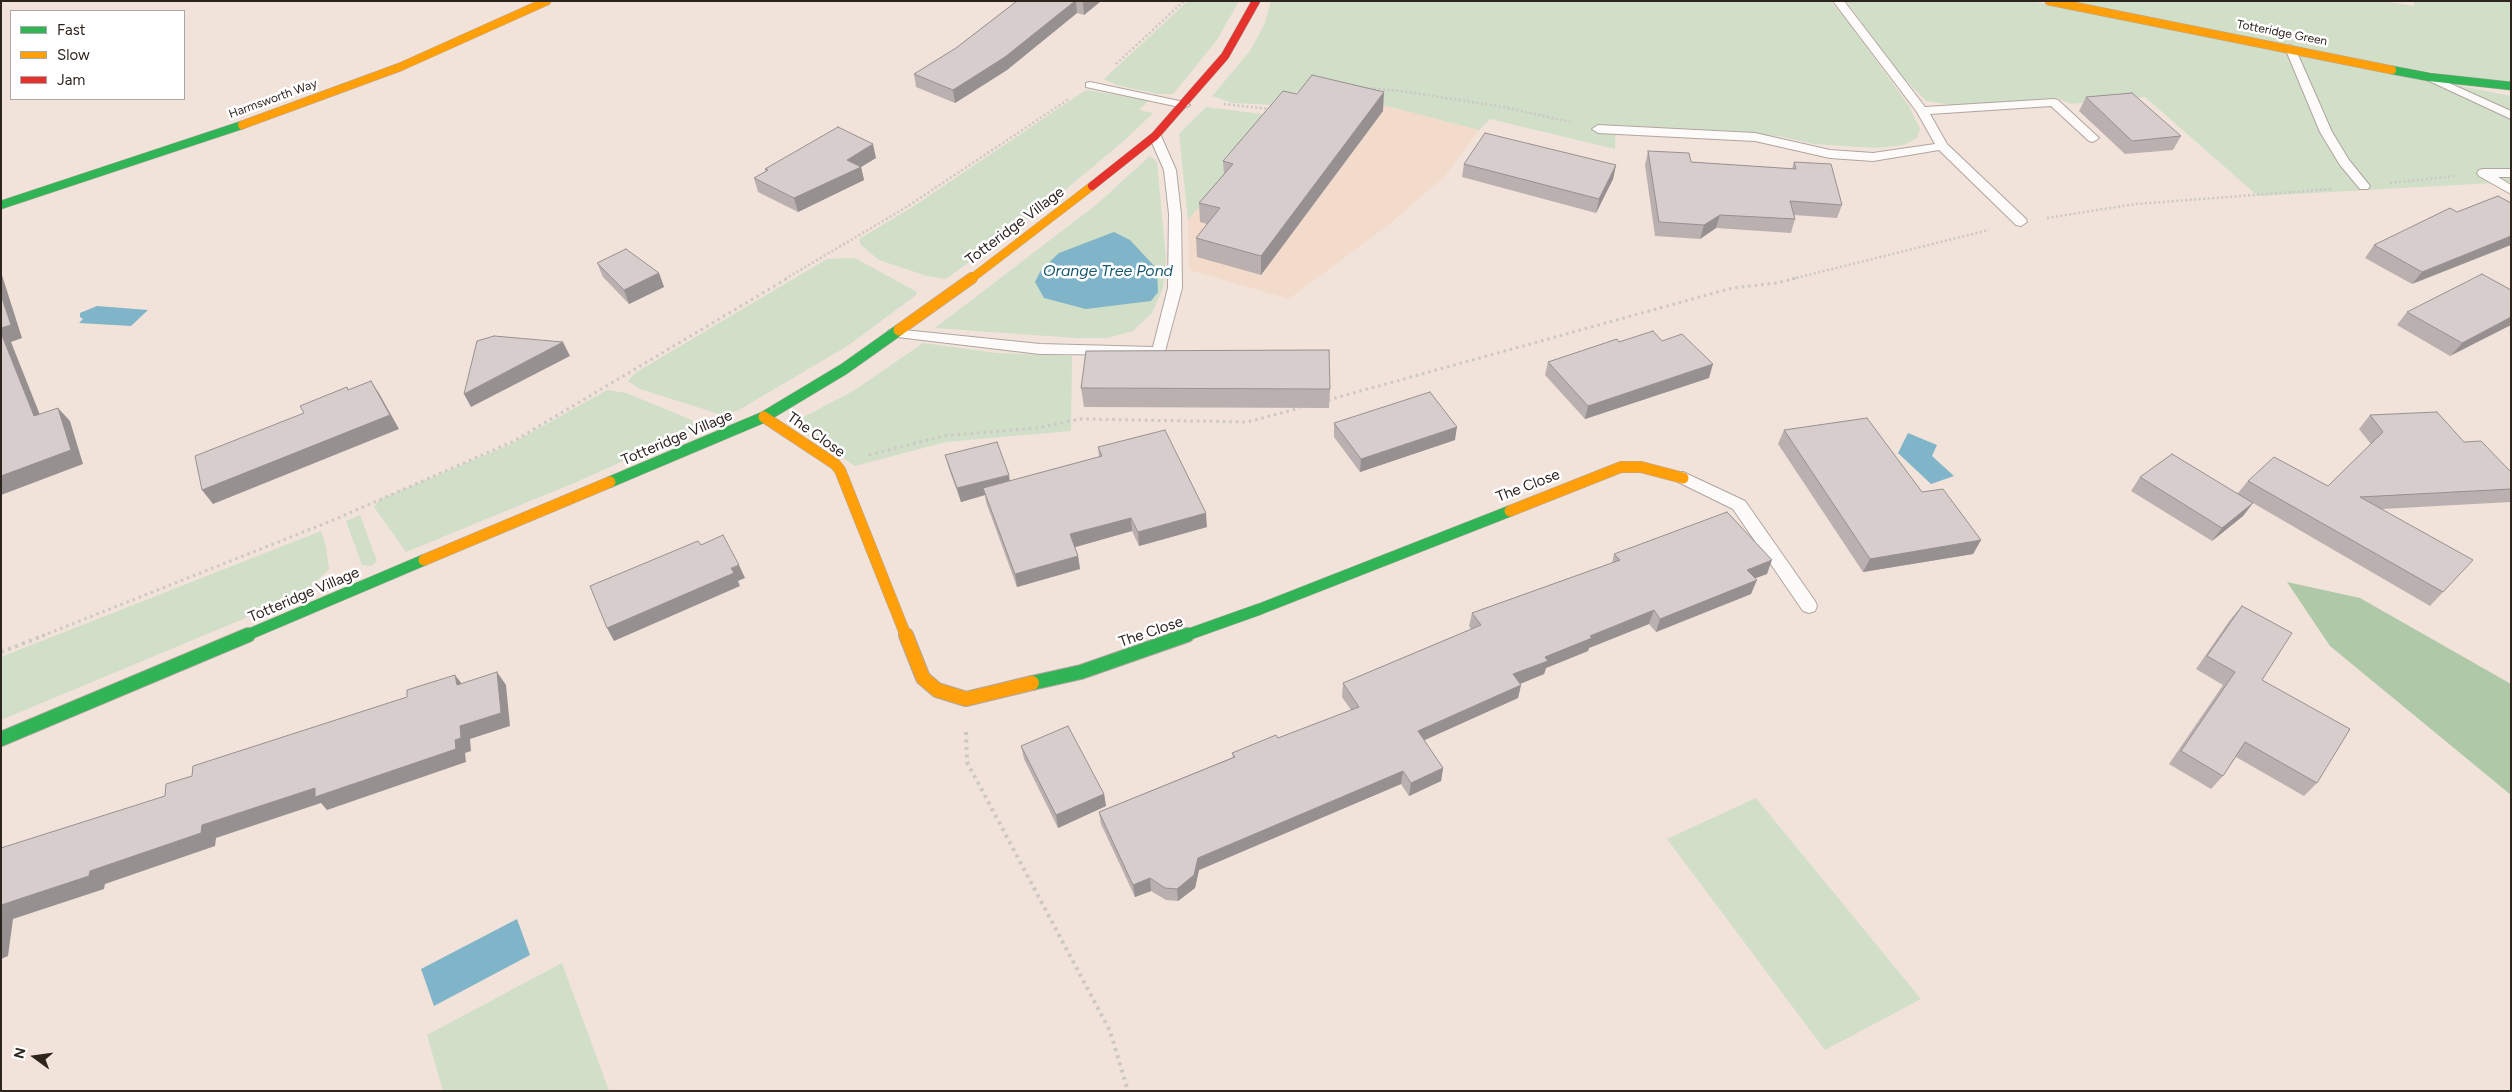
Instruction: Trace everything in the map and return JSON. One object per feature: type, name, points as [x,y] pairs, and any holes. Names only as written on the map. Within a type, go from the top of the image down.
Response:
[{"type":"street","name":"Harmsworth Way","points":[[1,204],[280,112],[400,66],[547,1]]},
{"type":"street","name":"Totteridge Village","points":[[1,739],[764,417],[844,369],[999,259],[1156,136],[1225,56],[1256,1]]},
{"type":"street","name":"Totteridge Green","points":[[2049,1],[2429,77],[2511,86]]},
{"type":"street","name":"The Close","points":[[764,417],[835,464],[840,470],[923,678],[937,690],[966,699],[1081,672],[1260,609],[1621,467],[1641,467],[1683,478]]},
{"type":"lane","points":[[1838,1],[1922,111],[1942,146],[2021,222]]},
{"type":"lane","points":[[2290,48],[2326,132],[2344,162],[2364,186]]},
{"type":"lane","points":[[2429,77],[2511,116]]},
{"type":"lane","points":[[1090,85],[1180,109]]},
{"type":"lane","points":[[1922,111],[2054,102],[2093,138]]},
{"type":"lane","points":[[1598,128],[1755,137],[1830,154],[1873,157],[1942,146]]},
{"type":"lane","points":[[894,333],[1040,348],[1164,352],[1175,288],[1175,214],[1170,170],[1156,136]]},
{"type":"lane","points":[[2484,173],[2511,173]]},
{"type":"lane","points":[[2484,173],[2511,190]]},
{"type":"lane","points":[[1683,478],[1739,505],[1809,606]]},
{"type":"path","points":[[1,652],[331,521],[514,441],[906,208],[1090,85],[1141,43],[1184,1]]},
{"type":"path","points":[[1357,87],[1402,91],[1504,107],[1598,128]]},
{"type":"path","points":[[1180,109],[1192,118],[1207,102],[1276,110]]},
{"type":"path","points":[[1323,401],[1732,288],[1777,284],[2021,222],[2136,204],[2364,186],[2484,173]]},
{"type":"path","points":[[835,464],[943,436],[1036,428],[1081,419],[1247,422],[1304,407]]},
{"type":"path","points":[[966,699],[967,762],[1110,1031],[1128,1091]]},
{"type":"shaded area","points":[[1302,89],[1399,109],[1479,130],[1445,176],[1392,222],[1289,299],[1189,270],[1188,220]]},
{"type":"green space","points":[[1188,1],[1239,1],[1217,40],[1173,94],[1158,94],[1117,85],[1104,79]]},
{"type":"green space","points":[[1271,1],[1830,1],[1846,19],[1909,106],[1920,129],[1917,138],[1904,145],[1875,148],[1813,144],[1784,137],[1731,131],[1616,125],[1615,149],[1490,119],[1479,130],[1399,109],[1302,89],[1272,105],[1232,103],[1212,96],[1250,51],[1265,23]]},
{"type":"green space","points":[[1846,1],[2030,1],[2511,96],[2511,182],[2258,196],[2145,97],[2071,104],[2058,98],[1953,105],[1926,101],[1901,75]]},
{"type":"green space","points":[[2070,1],[2380,1],[2414,6],[2414,1],[2511,1],[2511,83],[2409,69]]},
{"type":"green space","points":[[1086,90],[1149,100],[1139,110],[1153,113],[1126,139],[1047,205],[946,279],[927,276],[879,260],[861,245],[859,239],[911,208]]},
{"type":"green space","points":[[1206,107],[1278,116],[1188,220],[1179,134]]},
{"type":"green space","points":[[1150,156],[1157,162],[1166,259],[1163,288],[1152,313],[1133,331],[1107,338],[1076,338],[935,328],[1096,205]]},
{"type":"green space","points":[[855,258],[917,292],[916,295],[849,345],[737,411],[719,414],[640,389],[628,381],[635,373],[827,259]]},
{"type":"green space","points":[[923,343],[997,353],[1072,356],[1071,431],[946,442],[855,466],[790,424],[855,390]]},
{"type":"green space","points":[[607,390],[626,393],[692,420],[695,429],[574,483],[406,552],[374,507],[379,500],[511,444]]},
{"type":"green space","points":[[360,515],[377,561],[371,566],[362,565],[346,521]]},
{"type":"green space","points":[[321,531],[326,547],[329,569],[303,594],[1,720],[1,657]]},
{"type":"green space","points":[[2287,582],[2360,598],[2511,684],[2511,795],[2330,646]]},
{"type":"green space","points":[[1756,798],[1921,999],[1825,1050],[1667,839]]},
{"type":"green space","points":[[562,963],[609,1091],[443,1091],[427,1035]]},
{"type":"water","name":"Orange Tree Pond","points":[[1114,232],[1130,240],[1157,269],[1158,292],[1151,301],[1086,309],[1044,298],[1035,282],[1041,270],[1059,253]]},
{"type":"water","points":[[97,306],[148,310],[131,326],[79,323],[83,319],[80,317],[80,313]]},
{"type":"water","points":[[1908,433],[1937,445],[1932,456],[1954,476],[1931,484],[1898,453]]},
{"type":"water","points":[[517,919],[530,955],[434,1006],[421,969]]},
{"type":"building","points":[[1017,1],[1075,1],[1005,57],[953,90],[914,74],[956,48]]},
{"type":"building","points":[[1312,75],[1384,92],[1261,256],[1196,238],[1220,208],[1199,203],[1233,164],[1223,161],[1283,91],[1297,94]]},
{"type":"building","points":[[2132,93],[2181,136],[2132,141],[2086,97]]},
{"type":"building","points":[[838,127],[873,144],[847,160],[861,167],[794,198],[754,178],[768,170],[765,169]]},
{"type":"building","points":[[1485,133],[1616,165],[1599,199],[1464,164]]},
{"type":"building","points":[[1648,151],[1689,153],[1691,162],[1796,169],[1794,162],[1831,164],[1842,205],[1790,201],[1795,219],[1720,215],[1704,225],[1659,222]]},
{"type":"building","points":[[2498,196],[2511,203],[2511,236],[2422,272],[2374,245],[2450,208],[2457,212]]},
{"type":"building","points":[[626,249],[659,273],[624,290],[597,263]]},
{"type":"building","points":[[2482,274],[2511,290],[2511,317],[2462,343],[2407,312]]},
{"type":"building","points":[[1,295],[11,325],[1,328]]},
{"type":"building","points":[[1653,331],[1662,341],[1682,334],[1713,364],[1588,406],[1548,362],[1617,339],[1619,342]]},
{"type":"building","points":[[1,333],[34,416],[58,408],[71,450],[1,476]]},
{"type":"building","points":[[494,336],[563,342],[464,394],[477,341]]},
{"type":"building","points":[[1329,350],[1330,389],[1081,388],[1086,351]]},
{"type":"building","points":[[371,381],[390,415],[202,490],[195,456],[304,413],[300,406],[347,387],[348,390]]},
{"type":"building","points":[[1430,392],[1457,427],[1361,459],[1334,423]]},
{"type":"building","points":[[2437,412],[2464,442],[2481,441],[2511,472],[2511,489],[2360,497],[2473,560],[2443,592],[2248,481],[2274,457],[2328,486],[2383,432],[2370,415]]},
{"type":"building","points":[[1867,418],[1922,492],[1943,489],[1981,540],[1870,559],[1784,430]]},
{"type":"building","points":[[1165,430],[1206,513],[1138,532],[1131,518],[1070,534],[1078,556],[1015,574],[983,488],[1102,456],[1098,447]]},
{"type":"building","points":[[997,442],[1009,475],[957,488],[945,455]]},
{"type":"building","points":[[2172,454],[2253,503],[2222,528],[2140,477]]},
{"type":"building","points":[[1727,512],[1772,560],[1747,570],[1757,580],[1660,619],[1654,610],[1590,636],[1592,638],[1545,657],[1548,661],[1513,674],[1521,685],[1418,731],[1443,768],[1411,783],[1403,771],[1198,858],[1194,875],[1177,889],[1165,888],[1150,878],[1133,885],[1099,812],[1235,757],[1232,753],[1276,735],[1278,738],[1359,707],[1343,683],[1481,625],[1472,613],[1620,560],[1614,554]]},
{"type":"building","points":[[723,535],[739,565],[731,568],[734,573],[607,628],[590,586],[698,541],[701,545]]},
{"type":"building","points":[[2242,606],[2292,633],[2262,680],[2350,729],[2317,783],[2245,742],[2223,776],[2181,751],[2235,672],[2207,656]]},
{"type":"building","points":[[497,672],[501,713],[460,726],[461,738],[455,740],[456,749],[315,797],[315,788],[202,825],[201,833],[90,871],[89,876],[1,905],[1,848],[165,796],[166,784],[192,776],[193,766],[407,697],[407,690],[455,675],[457,685]]},
{"type":"building","points":[[1068,726],[1104,794],[1056,815],[1021,746]]},
{"type":"traffic: fast","points":[[2392,70],[2429,77],[2511,86]]},
{"type":"traffic: fast","points":[[1,205],[242,125]]},
{"type":"traffic: fast","points":[[610,482],[764,417],[844,369],[899,330]]},
{"type":"traffic: fast","points":[[1032,683],[1081,672],[1260,609],[1510,511]]},
{"type":"traffic: fast","points":[[1,739],[424,560]]},
{"type":"traffic: slow","points":[[242,125],[400,67],[547,1]]},
{"type":"traffic: slow","points":[[2049,1],[2392,70]]},
{"type":"traffic: slow","points":[[899,330],[999,259],[1092,186]]},
{"type":"traffic: slow","points":[[764,417],[835,464],[840,470],[923,678],[937,690],[966,699],[1032,683]]},
{"type":"traffic: slow","points":[[1510,511],[1621,467],[1641,467],[1683,478]]},
{"type":"traffic: slow","points":[[424,560],[610,482]]},
{"type":"traffic: jam","points":[[1092,186],[1155,136],[1225,56],[1256,1]]}]
